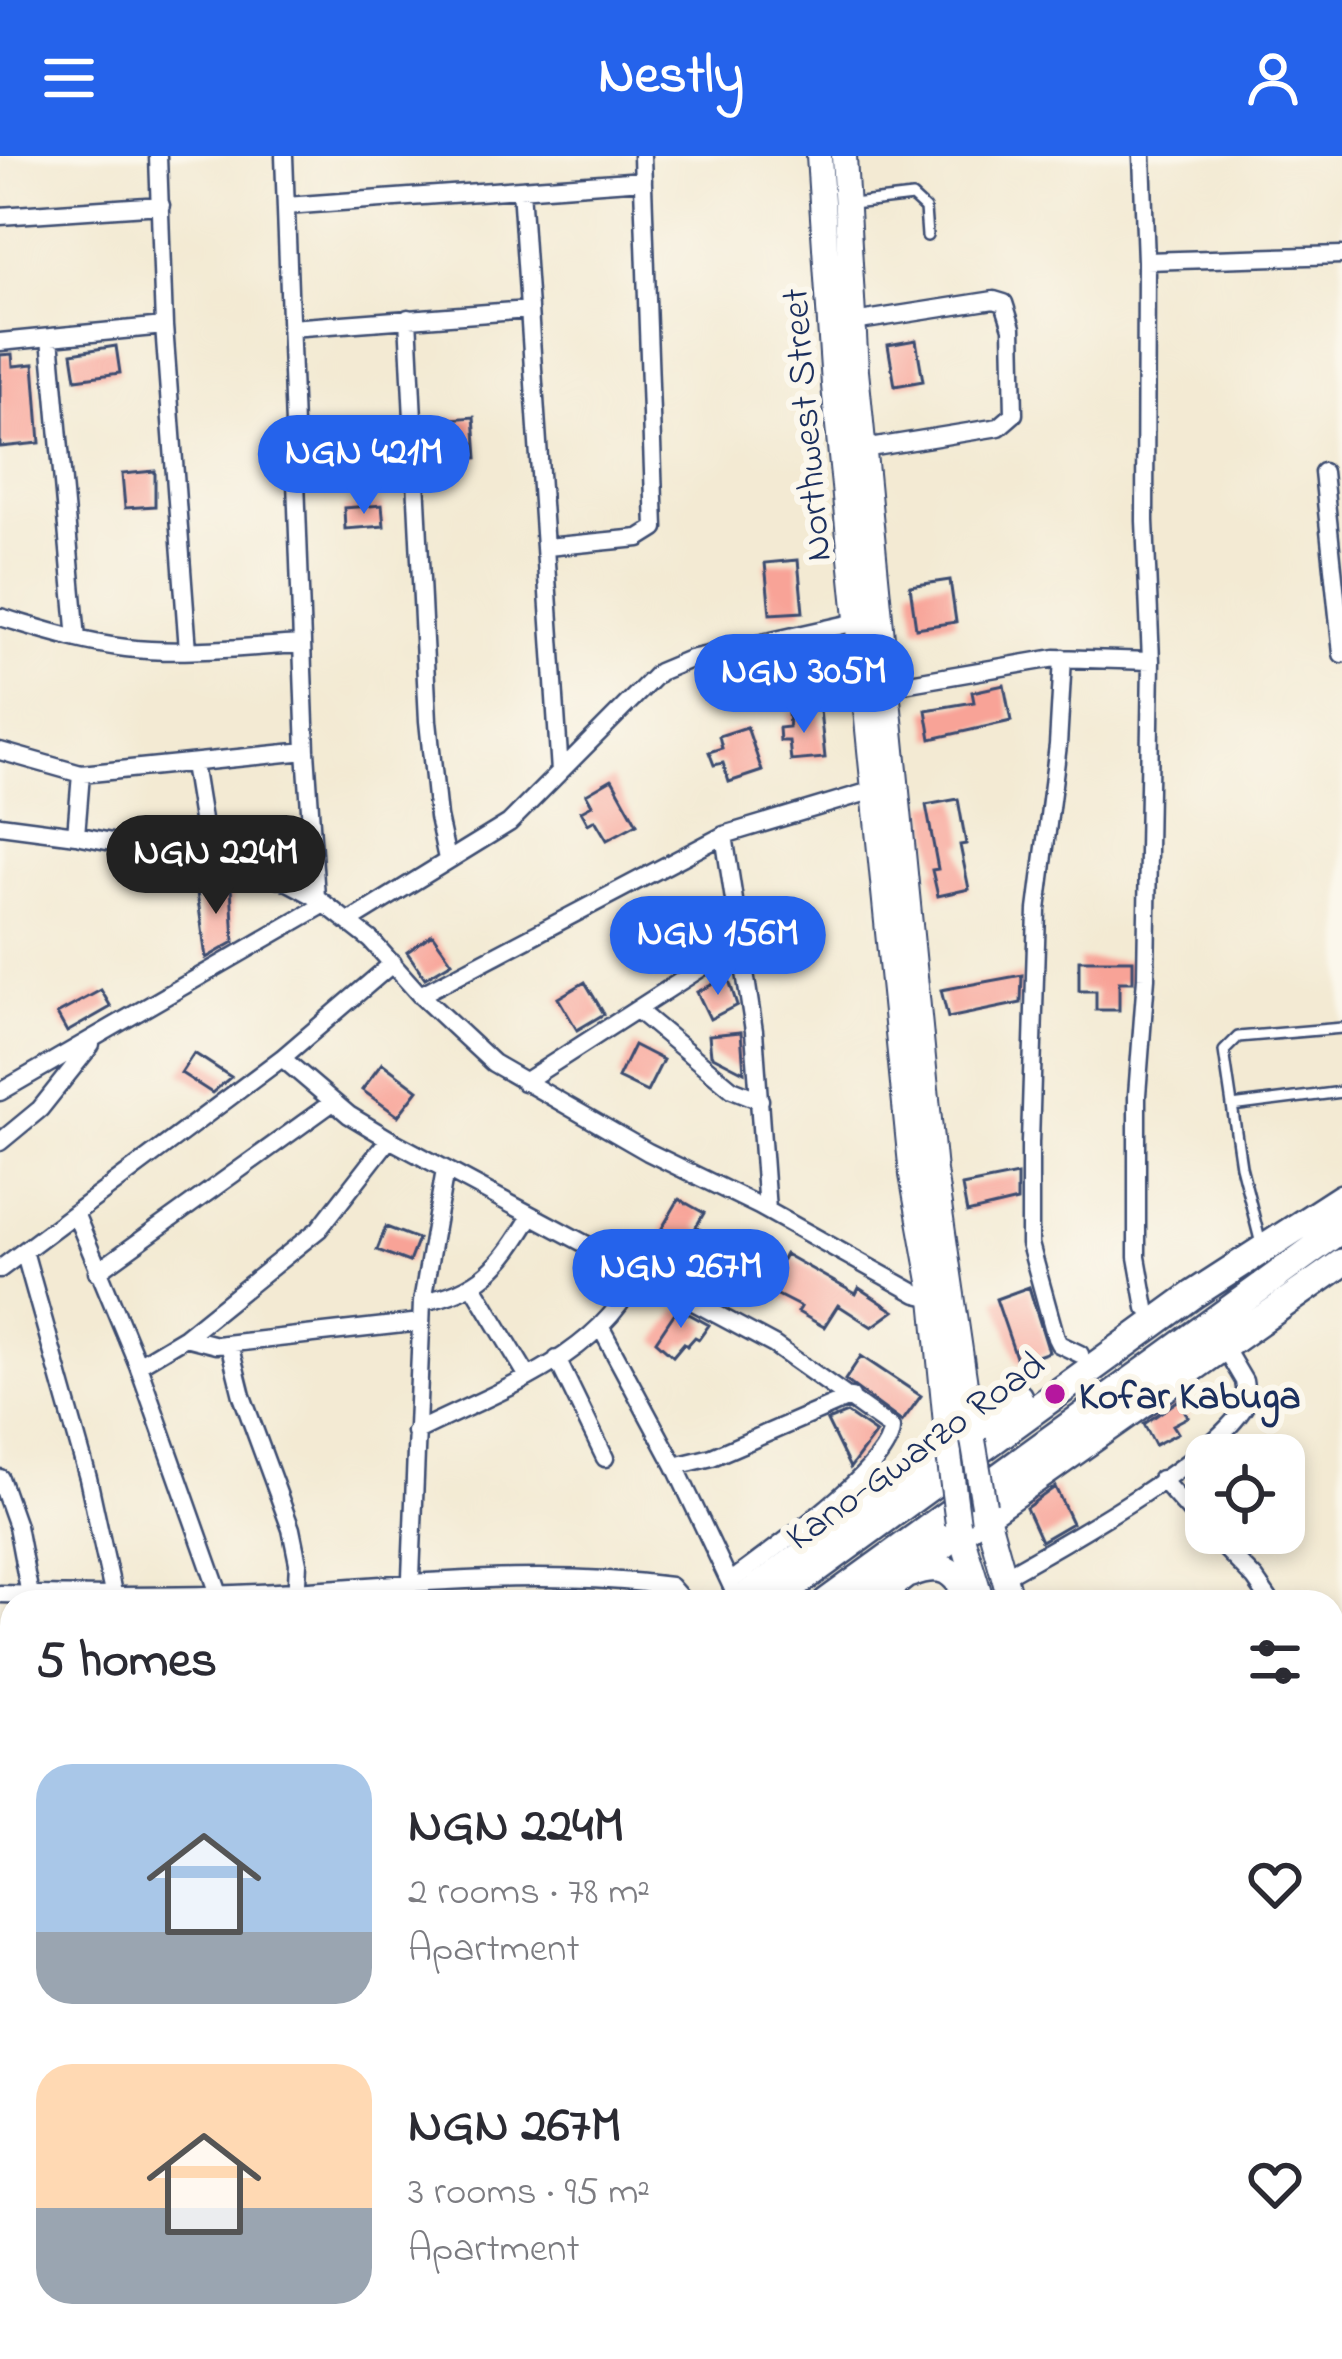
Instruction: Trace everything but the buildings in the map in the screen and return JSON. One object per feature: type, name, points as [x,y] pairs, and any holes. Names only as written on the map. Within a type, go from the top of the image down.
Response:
[{"type":"main road","name":"Northwest Street","points":[[819,156],[834,386],[912,1174],[934,1298],[948,1330]]},
{"type":"main road","name":"Northwest Street","points":[[844,156],[863,448],[948,1330]]},
{"type":"main road","name":"Kano-Gwarzo Road","points":[[787,1590],[1266,1244],[1342,1198]]},
{"type":"main road","points":[[844,1590],[1342,1228]]},
{"type":"main road","points":[[742,1590],[960,1443],[1220,1256],[1248,1242],[1266,1244]]},
{"type":"main road","points":[[886,1590],[972,1519],[1342,1263]]},
{"type":"main road","points":[[948,1330],[978,1590]]},
{"type":"main road","points":[[972,1519],[1007,1590]]},
{"type":"main road","points":[[906,1575],[940,1567],[968,1590]]},
{"type":"street","points":[[158,156],[164,326],[188,650]]},
{"type":"street","points":[[284,156],[306,751],[321,901]]},
{"type":"street","points":[[547,547],[639,538],[656,529],[642,156]]},
{"type":"street","points":[[1142,156],[1151,661],[1146,978],[1137,1096],[1137,1257],[1146,1308]]},
{"type":"street","points":[[286,206],[643,180]]},
{"type":"street","points":[[521,189],[560,772]]},
{"type":"street","points":[[0,216],[161,205]]},
{"type":"street","points":[[1146,261],[1342,255]]},
{"type":"street","points":[[853,322],[994,300],[1007,308],[1012,328],[1014,414],[1010,422],[863,448]]},
{"type":"street","points":[[290,328],[528,310]]},
{"type":"street","points":[[408,318],[432,780],[447,859]]},
{"type":"street","points":[[0,342],[164,326]]},
{"type":"street","points":[[50,338],[77,639]]},
{"type":"street","points":[[1323,472],[1342,654]]},
{"type":"street","points":[[0,617],[124,648],[302,644]]},
{"type":"street","points":[[350,921],[509,823],[658,672],[690,659],[857,622]]},
{"type":"street","points":[[886,687],[971,669],[1063,658],[1151,661]]},
{"type":"street","points":[[1063,658],[1058,745],[1037,910],[1030,1244],[1056,1338],[1080,1354]]},
{"type":"street","points":[[0,751],[81,774],[306,751]]},
{"type":"street","points":[[193,764],[208,863]]},
{"type":"street","points":[[76,835],[81,774]]},
{"type":"street","points":[[420,995],[724,835],[874,790]]},
{"type":"street","points":[[0,825],[76,835],[271,875],[350,921],[493,1063],[648,1152],[767,1210],[917,1294],[934,1298]]},
{"type":"street","points":[[724,835],[754,1031],[767,1210]]},
{"type":"street","points":[[0,1092],[321,901]]},
{"type":"street","points":[[524,1082],[740,943]]},
{"type":"street","points":[[0,1269],[282,1058],[393,963]]},
{"type":"street","points":[[637,1010],[732,1089],[760,1100]]},
{"type":"street","points":[[0,1142],[40,1109],[99,1035]]},
{"type":"street","points":[[282,1058],[333,1102],[389,1139],[774,1346],[891,1428],[886,1449],[864,1477],[740,1590]]},
{"type":"street","points":[[97,1272],[333,1102]]},
{"type":"street","points":[[138,1365],[185,1336],[319,1228],[389,1139]]},
{"type":"street","points":[[409,1590],[422,1302],[445,1170]]},
{"type":"street","points":[[75,1213],[138,1365],[218,1590]]},
{"type":"street","points":[[422,1302],[474,1287],[507,1256],[530,1216]]},
{"type":"street","points":[[24,1252],[88,1478],[113,1590]]},
{"type":"street","points":[[415,1432],[557,1359],[601,1328],[627,1298],[638,1271]]},
{"type":"street","points":[[474,1287],[527,1375]]},
{"type":"street","points":[[185,1336],[202,1343],[229,1344],[421,1322]]},
{"type":"street","points":[[601,1328],[675,1466],[733,1590]]},
{"type":"street","points":[[229,1344],[242,1396],[290,1529],[298,1563],[296,1590]]},
{"type":"street","points":[[1007,1590],[1227,1429],[1244,1409],[1244,1381],[1224,1347]]},
{"type":"street","points":[[557,1359],[605,1458]]},
{"type":"street","points":[[675,1466],[712,1457],[851,1397]]},
{"type":"street","points":[[0,1478],[17,1526],[29,1590]]},
{"type":"street","points":[[1161,1479],[1185,1506]]},
{"type":"street","points":[[1231,1554],[1263,1590]]},
{"type":"street","points":[[338,1590],[409,1580],[619,1580],[674,1590]]},
{"type":"lane","points":[[847,204],[912,197],[925,209],[927,236]]},
{"type":"lane","points":[[1266,1244],[1241,1166],[1224,1052],[1238,1037],[1342,1028]]},
{"type":"lane","points":[[1232,1106],[1342,1092]]},
{"type":"place","name":"Kofar Kabuga","points":[[1055,1394]]}]
